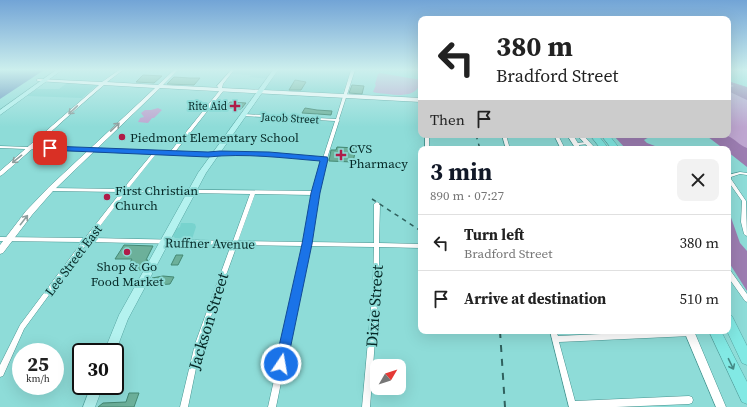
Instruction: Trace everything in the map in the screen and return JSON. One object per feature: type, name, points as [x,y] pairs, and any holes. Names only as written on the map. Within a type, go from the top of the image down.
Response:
[{"type":"highway","points":[[596,138],[603,146]]},
{"type":"highway","points":[[607,138],[614,146]]},
{"type":"highway","points":[[731,326],[747,359]]},
{"type":"highway","points":[[716,334],[747,397]]},
{"type":"main road","points":[[0,109],[28,89]]},
{"type":"main road","points":[[0,113],[29,89]]},
{"type":"main road","points":[[113,343],[122,318],[192,191],[216,153],[262,89]]},
{"type":"main road","points":[[89,407],[94,395]]},
{"type":"street","points":[[0,174],[96,89]]},
{"type":"street","points":[[0,251],[29,213],[51,189],[156,89]]},
{"type":"street","points":[[172,153],[220,89]]},
{"type":"street","points":[[237,89],[260,92],[418,100]]},
{"type":"street","points":[[272,407],[307,244],[316,193],[324,159],[346,96],[345,93],[347,89]]},
{"type":"street","name":"Jacob Street","points":[[243,115],[338,120]]},
{"type":"street","points":[[583,138],[590,146]]},
{"type":"street","points":[[578,146],[579,143],[588,143]]},
{"type":"street","points":[[0,147],[208,155],[216,153],[324,159]]},
{"type":"street","name":"Lee Street East","points":[[0,373],[22,327],[155,153]]},
{"type":"street","points":[[731,175],[747,174]]},
{"type":"street","points":[[731,181],[744,202],[744,222],[747,234]]},
{"type":"street","points":[[51,189],[316,193]]},
{"type":"street","name":"Jackson Street","points":[[184,407],[198,344],[253,192]]},
{"type":"street","name":"Dixie Street","points":[[366,407],[376,286],[377,204]]},
{"type":"street","name":"Ruffner Avenue","points":[[0,239],[163,243],[418,246]]},
{"type":"street","points":[[731,276],[746,299]]},
{"type":"street","points":[[554,334],[573,406],[689,400]]},
{"type":"street","points":[[555,339],[651,334]]},
{"type":"street","points":[[691,334],[721,407]]},
{"type":"shaded area","points":[[0,89],[15,89],[0,99]]},
{"type":"shaded area","points":[[36,89],[92,89],[82,98],[27,96]]},
{"type":"shaded area","points":[[344,89],[343,92],[339,94],[264,90]]},
{"type":"shaded area","points":[[374,89],[417,89],[410,94],[404,95],[373,92]]},
{"type":"shaded area","points":[[731,89],[747,89],[747,149],[728,138],[731,138]]},
{"type":"shaded area","points":[[731,89],[747,89],[747,100],[731,92]]},
{"type":"shaded area","points":[[158,108],[162,110],[148,123],[138,122],[140,118],[144,117],[141,113],[145,110]]},
{"type":"shaded area","points":[[616,138],[648,138],[644,140],[655,146],[623,146]]},
{"type":"shaded area","points":[[709,138],[731,138],[747,148],[747,167],[731,154],[731,146],[720,146]]},
{"type":"shaded area","points":[[731,218],[740,243],[747,251],[747,291],[731,266]]},
{"type":"shaded area","points":[[181,223],[195,224],[196,227],[192,239],[175,238],[173,236],[176,229],[180,227]]},
{"type":"building","points":[[290,89],[302,89],[301,90]]},
{"type":"building","points":[[351,89],[363,89],[362,94],[349,93]]},
{"type":"building","name":"Rite Aid","points":[[230,102],[246,103],[241,109],[225,108]]},
{"type":"building","points":[[305,108],[332,111],[331,115],[302,113]]},
{"type":"building","name":"CVS Pharmacy","points":[[337,147],[356,148],[353,162],[329,161],[331,150],[336,150]]},
{"type":"building","points":[[124,245],[153,246],[146,260],[148,260],[141,270],[136,270],[139,264],[129,264],[132,259],[115,259]]},
{"type":"building","points":[[176,255],[183,255],[178,265],[171,265]]},
{"type":"building","points":[[163,276],[174,277],[170,284],[158,285],[159,283],[150,282],[152,278]]},
{"type":"building","points":[[129,393],[139,393],[134,407],[98,407],[103,403],[126,402]]},
{"type":"railway","points":[[477,138],[479,146]]},
{"type":"railway","points":[[372,199],[418,229]]},
{"type":"railway","points":[[500,334],[505,407]]},
{"type":"place","name":"Rite Aid","points":[[235,106]]},
{"type":"place","name":"Piedmont Elementary School","points":[[122,137]]},
{"type":"place","name":"CVS Pharmacy","points":[[341,155]]},
{"type":"place","name":"First Christian Church","points":[[107,197]]},
{"type":"place","name":"Shop & Go Food Market","points":[[127,252]]},
{"type":"route","points":[[50,148],[208,155],[220,153],[324,159],[281,364]]}]
